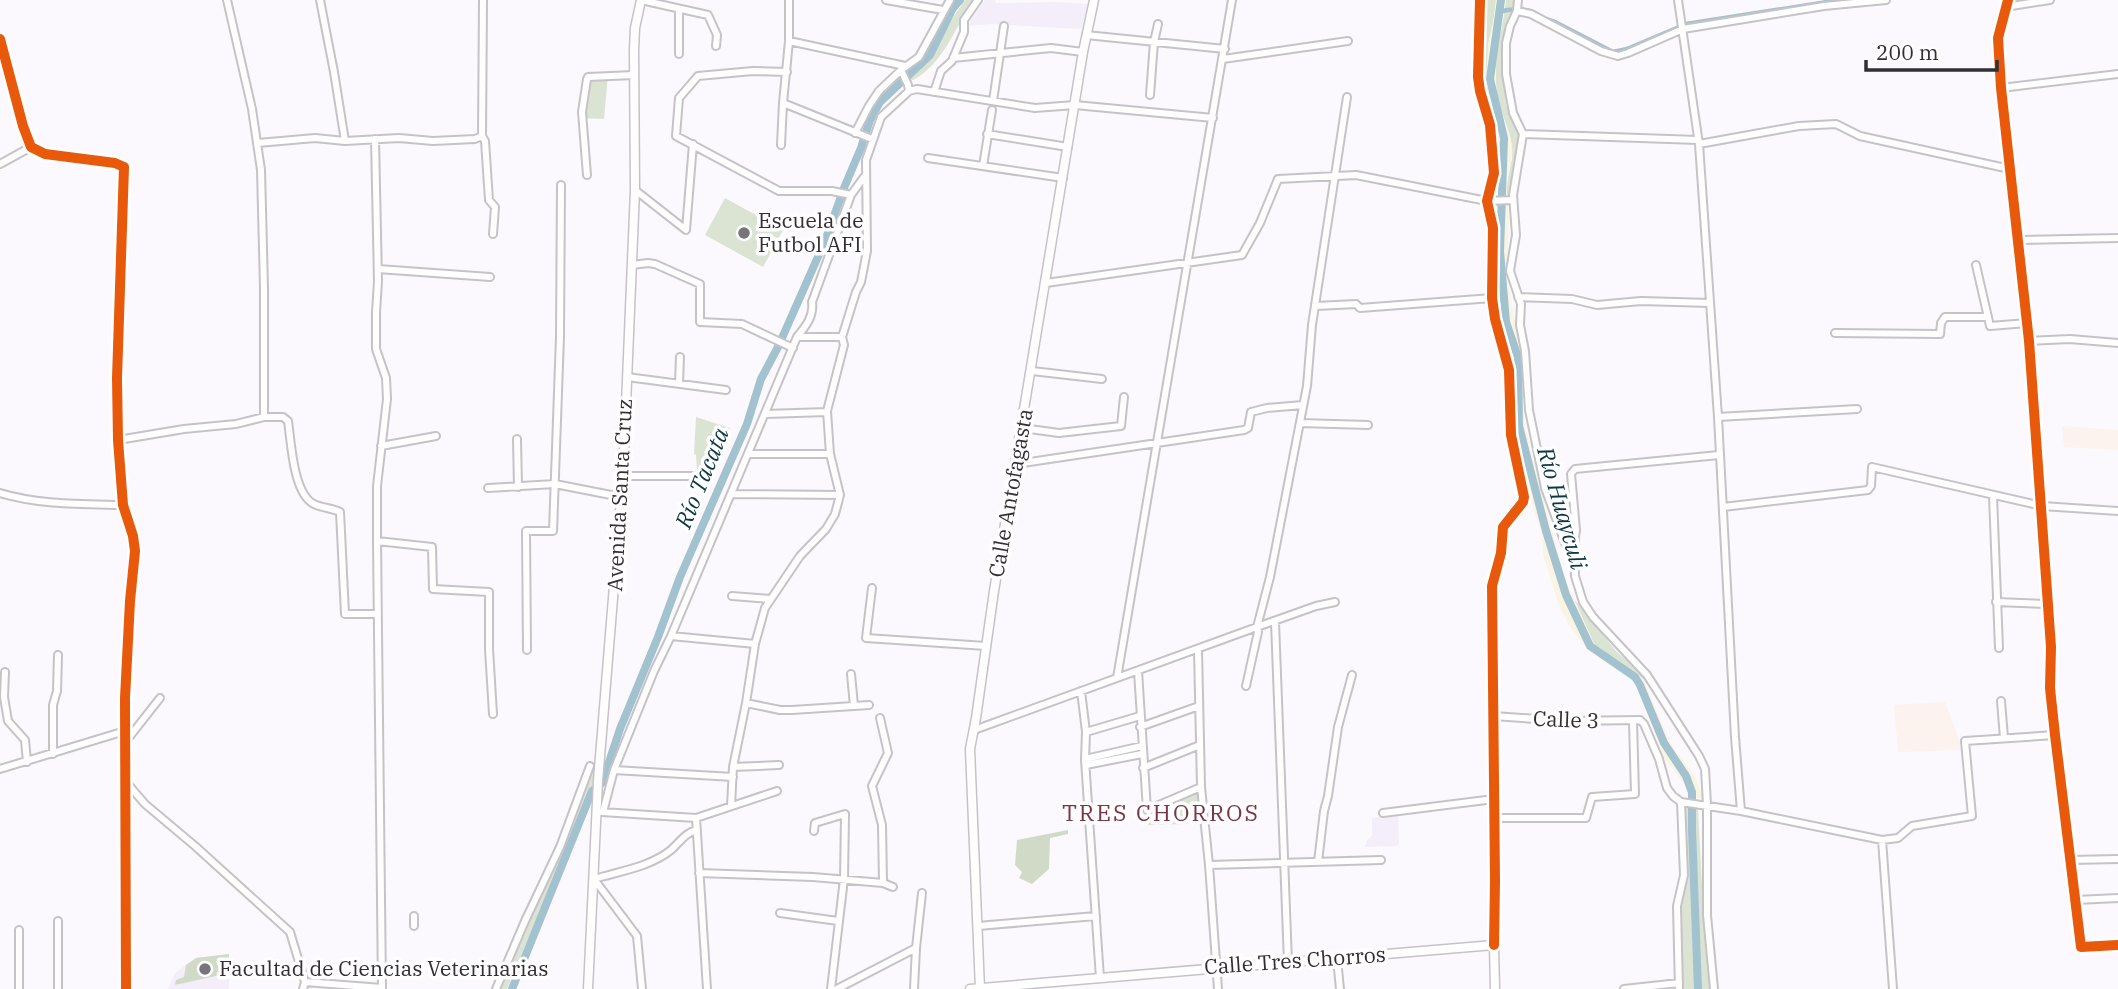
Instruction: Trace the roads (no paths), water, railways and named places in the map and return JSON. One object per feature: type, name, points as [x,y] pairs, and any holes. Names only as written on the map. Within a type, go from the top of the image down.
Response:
[{"type":"main road","name":"Avenida Santa Cruz","points":[[588,989],[600,812],[598,781],[623,476],[635,190],[635,28],[640,0]]},
{"type":"main road","name":"Calle Antofagasta","points":[[980,989],[970,749],[1083,52],[1094,0]]},
{"type":"main road","name":"Calle Tres Chorros","points":[[970,989],[1494,945]]},
{"type":"main road","points":[[1494,945],[1495,989]]},
{"type":"street","points":[[228,0],[258,143],[264,288],[264,417]]},
{"type":"street","points":[[320,0],[345,141]]},
{"type":"street","points":[[483,0],[482,136],[485,141],[489,200],[495,207],[493,234]]},
{"type":"street","points":[[640,0],[708,15],[717,35],[716,46]]},
{"type":"street","points":[[781,145],[789,41],[789,0]]},
{"type":"street","points":[[886,0],[943,10]]},
{"type":"street","points":[[731,806],[733,767],[760,623],[769,599],[800,556],[827,529],[835,514],[840,495],[830,454],[828,412],[844,345],[842,337],[856,292],[862,282],[867,251],[865,136],[869,106],[879,91],[904,73],[919,57],[950,0]]},
{"type":"street","points":[[934,92],[942,71],[953,58],[964,32],[964,20],[978,0]]},
{"type":"street","points":[[1117,678],[1232,0]]},
{"type":"street","points":[[1480,0],[1478,77],[1490,125],[1494,173],[1489,200],[1493,228],[1492,299],[1509,369],[1511,435],[1524,497],[1503,527],[1501,553],[1492,586],[1494,945]]},
{"type":"street","points":[[1518,0],[1506,43],[1506,74],[1513,113],[1523,134],[1510,200],[1516,235],[1510,271],[1521,304],[1520,325],[1525,351],[1529,410],[1545,488],[1565,543],[1574,545]]},
{"type":"street","points":[[1678,0],[1699,142],[1741,811]]},
{"type":"street","points":[[1517,11],[1531,14],[1601,51],[1618,56],[1683,29],[1824,6],[1886,0]]},
{"type":"street","points":[[2050,0],[2006,4],[1998,38],[2001,88],[2029,341],[2051,647],[2050,688],[2081,947],[2118,946]]},
{"type":"street","points":[[679,10],[679,54]]},
{"type":"street","points":[[1150,95],[1158,24]]},
{"type":"street","points":[[993,101],[1004,26]]},
{"type":"street","points":[[1086,35],[1224,49]]},
{"type":"street","points":[[0,39],[31,147],[45,155],[115,163],[124,167],[117,378],[118,440],[123,505],[135,551],[127,653],[125,731],[126,989]]},
{"type":"street","points":[[789,41],[904,73]]},
{"type":"street","points":[[1223,59],[1348,41]]},
{"type":"street","points":[[953,58],[1051,48],[1083,52]]},
{"type":"street","points":[[787,72],[753,71],[698,76],[679,98],[676,136],[779,191],[832,191],[845,194]]},
{"type":"street","points":[[904,73],[909,91]]},
{"type":"street","points":[[2001,88],[2118,74]]},
{"type":"street","points":[[587,175],[582,112],[587,79],[634,75]]},
{"type":"street","points":[[865,136],[909,91],[918,89],[1034,108],[1075,105],[1213,118]]},
{"type":"street","points":[[1246,686],[1303,405],[1347,97]]},
{"type":"street","points":[[783,103],[865,136]]},
{"type":"street","points":[[983,166],[992,110]]},
{"type":"street","points":[[1523,134],[1699,142],[1799,126],[1836,124],[1860,136],[2010,169]]},
{"type":"street","points":[[987,134],[1068,147]]},
{"type":"street","points":[[258,143],[315,138],[345,141],[400,138],[449,141],[482,136]]},
{"type":"street","points":[[126,782],[145,804],[290,932],[304,985],[382,989],[377,486],[387,399],[386,378],[376,349],[378,270],[375,139]]},
{"type":"street","points":[[635,190],[686,230],[693,144]]},
{"type":"street","points":[[0,164],[31,147]]},
{"type":"street","points":[[929,158],[1063,178]]},
{"type":"street","points":[[777,790],[696,818],[600,812],[654,671],[797,337],[807,324],[813,309],[812,302],[845,194],[866,175]]},
{"type":"street","points":[[1046,283],[1242,255],[1260,223],[1278,180],[1336,176],[1372,177],[1489,200],[1510,200]]},
{"type":"street","points":[[527,650],[526,531],[553,531],[560,337],[561,185]]},
{"type":"street","points":[[2017,240],[2118,238]]},
{"type":"street","points":[[632,265],[655,264],[701,284],[700,322],[742,324],[793,348]]},
{"type":"street","points":[[1976,265],[1990,326],[2027,323]]},
{"type":"street","points":[[378,270],[490,277]]},
{"type":"street","points":[[1518,297],[1572,299],[1597,305],[1641,301],[1667,304],[1710,303]]},
{"type":"street","points":[[1316,306],[1356,304],[1360,308],[1492,299]]},
{"type":"street","points":[[1835,333],[1940,334],[1941,323],[1945,317],[1987,317]]},
{"type":"street","points":[[797,337],[842,337]]},
{"type":"street","points":[[2029,341],[2070,339],[2118,344]]},
{"type":"street","points":[[679,383],[680,357]]},
{"type":"street","points":[[1031,372],[1102,379]]},
{"type":"street","points":[[627,377],[726,390]]},
{"type":"street","points":[[1022,428],[1059,433],[1121,426],[1124,397]]},
{"type":"street","points":[[1016,464],[1244,430],[1248,428],[1251,412],[1303,405]]},
{"type":"street","points":[[1718,417],[1857,409]]},
{"type":"street","points":[[765,414],[828,412]]},
{"type":"street","points":[[118,440],[236,424],[264,417],[283,417],[288,421],[295,470],[301,489],[312,503],[340,512],[345,614],[377,614]]},
{"type":"street","points":[[1300,422],[1368,425]]},
{"type":"street","points":[[381,446],[436,436]]},
{"type":"street","points":[[517,439],[518,487]]},
{"type":"street","points":[[748,454],[830,454]]},
{"type":"street","points":[[1714,989],[1707,915],[1705,769],[1647,675],[1593,617],[1583,602],[1575,576],[1576,530],[1571,474],[1575,470],[1719,455]]},
{"type":"street","points":[[1723,507],[1868,490],[1871,486],[1872,467],[2042,506],[2118,511]]},
{"type":"street","points":[[623,476],[694,476]]},
{"type":"street","points":[[488,488],[555,484],[621,497]]},
{"type":"street","points":[[0,493],[52,503],[123,505]]},
{"type":"street","points":[[731,494],[840,495]]},
{"type":"street","points":[[1993,496],[1999,648]]},
{"type":"street","points":[[377,541],[432,547],[433,589],[489,592],[493,714]]},
{"type":"street","points":[[872,588],[866,638],[986,646]]},
{"type":"street","points":[[732,596],[769,599]]},
{"type":"street","points":[[974,730],[1316,606],[1335,602]]},
{"type":"street","points":[[1996,602],[2048,604]]},
{"type":"street","points":[[1275,622],[1288,962]]},
{"type":"street","points":[[671,636],[755,644]]},
{"type":"street","points":[[1198,649],[1201,787],[1218,989]]},
{"type":"street","points":[[53,754],[53,705],[57,691],[58,655]]},
{"type":"street","points":[[1138,671],[1147,810],[1201,787]]},
{"type":"street","points":[[5,672],[4,697],[8,721],[24,740],[27,762]]},
{"type":"street","points":[[851,674],[854,706]]},
{"type":"street","points":[[1318,862],[1338,727],[1352,675]]},
{"type":"street","points":[[1081,691],[1086,732],[1101,978]]},
{"type":"street","points":[[126,741],[132,730],[160,698]]},
{"type":"street","points":[[2001,701],[2004,738]]},
{"type":"street","points":[[746,703],[792,710],[869,705]]},
{"type":"street","points":[[1140,727],[1199,706]]},
{"type":"street","points":[[1086,732],[1140,716]]},
{"type":"street","name":"Calle 3","points":[[1493,716],[1589,722],[1636,720]]},
{"type":"street","points":[[880,718],[888,753],[872,786],[882,825],[883,883]]},
{"type":"street","points":[[1495,818],[1586,818],[1592,797],[1635,794],[1636,720],[1644,724],[1659,759],[1667,788],[1673,796],[1684,802],[1882,840],[1898,838],[1912,826],[1972,816],[1965,741],[2055,735]]},
{"type":"street","points":[[0,769],[125,731]]},
{"type":"street","points":[[1143,768],[1200,745]]},
{"type":"street","points":[[1086,762],[1142,750]]},
{"type":"street","points":[[733,767],[779,765]]},
{"type":"street","points":[[496,989],[560,847],[590,766]]},
{"type":"street","points":[[614,770],[733,777]]},
{"type":"street","points":[[1383,813],[1494,799]]},
{"type":"street","points":[[1624,989],[1679,986],[1677,906],[1684,875],[1684,802]]},
{"type":"street","points":[[814,831],[815,823],[845,814],[844,879],[831,989]]},
{"type":"street","points":[[696,818],[707,989]]},
{"type":"street","points":[[642,989],[638,936],[594,879],[657,860],[690,831],[697,830]]},
{"type":"street","points":[[1882,840],[1893,989]]},
{"type":"street","points":[[2071,860],[2118,859]]},
{"type":"street","points":[[1209,865],[1381,860]]},
{"type":"street","points":[[699,873],[844,879],[883,883],[893,887]]},
{"type":"street","points":[[914,989],[922,893]]},
{"type":"street","points":[[2076,900],[2118,898]]},
{"type":"street","points":[[780,913],[838,920]]},
{"type":"street","points":[[414,916],[414,926]]},
{"type":"street","points":[[978,926],[1096,916]]},
{"type":"street","points":[[58,921],[58,989]]},
{"type":"street","points":[[19,930],[19,989]]},
{"type":"street","points":[[837,989],[916,948]]},
{"type":"street","points":[[1336,959],[1340,989]]},
{"type":"waterway","name":"Río Tacata","points":[[512,989],[592,791],[602,783],[620,729],[680,577],[747,424],[761,379],[825,241],[870,120],[880,102],[930,55],[953,8],[960,0]]},
{"type":"waterway","name":"Río Huayculi","points":[[1501,0],[1490,79],[1504,138],[1500,251],[1506,322],[1518,357],[1519,426],[1546,531],[1566,595],[1590,646],[1635,677],[1664,743],[1686,776],[1692,792],[1698,989]]},
{"type":"waterway","points":[[1686,24],[1840,0]]},
{"type":"waterway","points":[[1499,12],[1519,9],[1538,15]]},
{"type":"waterway","points":[[1546,19],[1613,52],[1627,49],[1679,27]]},
{"type":"place","name":"Escuela de Futbol AFI","points":[[744,233]]},
{"type":"place","name":"Facultad de Ciencias Veterinarias","points":[[205,969]]},
{"type":"district","name":"TRES CHORROS","points":[[1161,813]]}]
